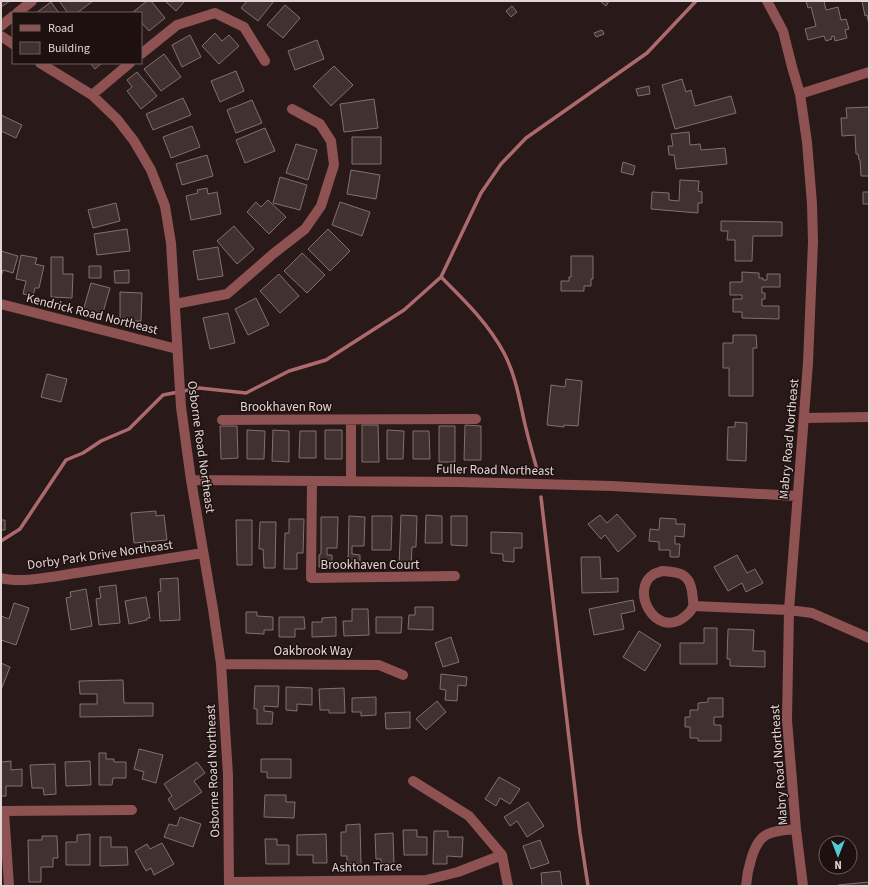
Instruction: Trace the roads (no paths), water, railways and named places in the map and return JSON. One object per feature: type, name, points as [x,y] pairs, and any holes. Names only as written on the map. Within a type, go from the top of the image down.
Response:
[{"type":"street","name":"Mabry Road Northeast","points":[[767,1],[783,31],[800,94],[807,142],[812,204],[813,242],[804,418],[789,610],[787,720],[796,829],[803,886]]},
{"type":"street","points":[[18,12],[32,2]]},
{"type":"street","points":[[142,53],[177,25],[215,13],[244,27],[265,61]]},
{"type":"street","points":[[1,26],[12,17]]},
{"type":"street","points":[[1,36],[12,43]]},
{"type":"street","name":"Osborne Road Northeast","points":[[42,64],[92,95],[117,119],[134,141],[151,170],[165,206],[171,243],[181,407],[191,480],[221,664],[228,775],[229,884]]},
{"type":"street","points":[[92,95],[129,64]]},
{"type":"street","points":[[800,94],[869,72]]},
{"type":"street","points":[[175,304],[227,294],[273,254],[305,229],[321,206],[334,165],[331,141],[320,124],[292,109]]},
{"type":"street","name":"Kendrick Road Northeast","points":[[1,304],[177,349]]},
{"type":"street","points":[[804,418],[869,417]]},
{"type":"street","name":"Brookhaven Row","points":[[222,420],[476,419]]},
{"type":"street","points":[[351,420],[351,481]]},
{"type":"street","name":"Fuller Road Northeast","points":[[191,480],[351,481],[612,486],[797,496]]},
{"type":"street","name":"Brookhaven Court","points":[[312,481],[311,578],[455,576]]},
{"type":"street","name":"Dorby Park Drive Northeast","points":[[1,578],[8,580],[23,580],[51,577],[203,553]]},
{"type":"street","points":[[662,571],[681,574],[690,582],[693,606],[688,613],[674,623],[664,622],[656,618],[650,613],[644,603],[644,590],[648,580],[654,574],[662,571]]},
{"type":"street","points":[[693,606],[789,610],[812,613],[869,638]]},
{"type":"street","name":"Oakbrook Way","points":[[221,664],[379,665],[403,675]]},
{"type":"street","points":[[413,781],[469,816],[502,855],[508,886]]},
{"type":"street","points":[[8,886],[3,810],[132,810]]},
{"type":"street","points":[[746,886],[750,862],[756,847],[764,836],[777,830],[796,829]]},
{"type":"street","name":"Ashton Trace","points":[[229,884],[426,880],[458,872],[502,855]]},
{"type":"waterway","points":[[1,541],[20,529],[66,460],[83,453],[101,441],[129,429],[163,395],[199,388],[246,393],[289,371],[326,360],[404,310],[441,277],[481,193],[501,164],[526,138],[647,53],[696,1]]},
{"type":"waterway","points":[[441,277],[483,322],[498,342],[504,353],[516,386],[538,473]]},
{"type":"waterway","points":[[541,497],[580,833],[588,886]]}]
